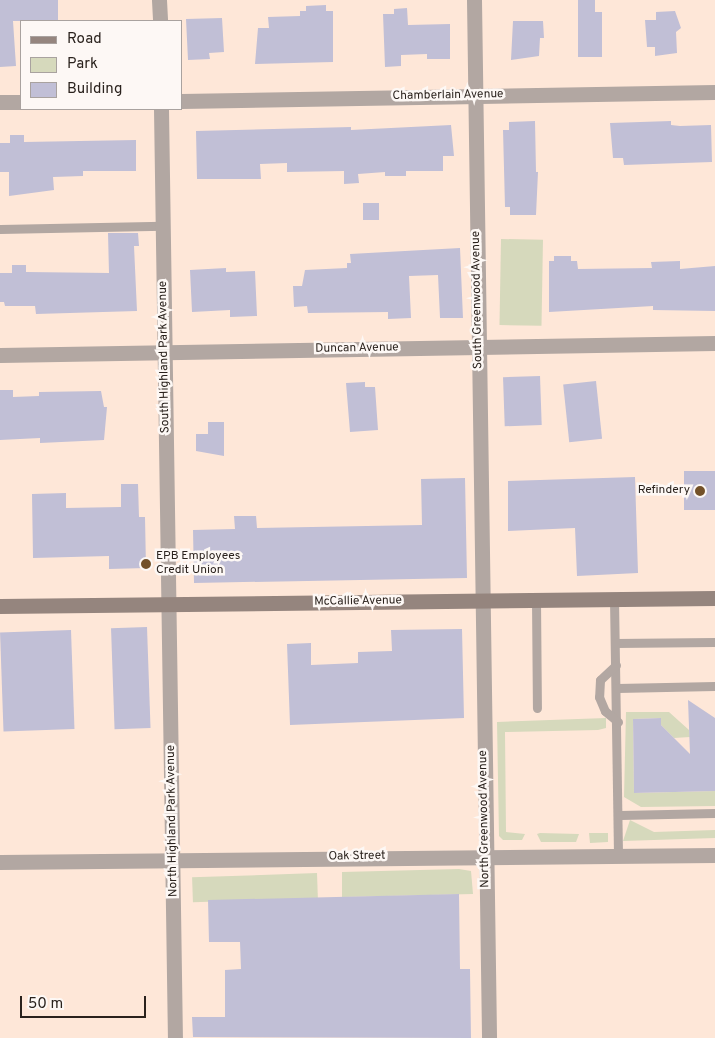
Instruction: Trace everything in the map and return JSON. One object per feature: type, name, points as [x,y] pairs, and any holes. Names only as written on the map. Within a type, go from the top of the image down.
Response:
[{"type":"main road","name":"McCallie Avenue","points":[[0,606],[715,598]]},
{"type":"street","points":[[159,0],[160,20]]},
{"type":"street","name":"South Greenwood Avenue","points":[[474,0],[482,600]]},
{"type":"street","name":"Chamberlain Avenue","points":[[182,101],[715,92]]},
{"type":"street","points":[[0,102],[20,102]]},
{"type":"street","name":"South Highland Park Avenue","points":[[161,110],[169,604]]},
{"type":"street","name":"Duncan Avenue","points":[[0,355],[165,354],[479,346],[715,343]]},
{"type":"street","name":"North Greenwood Avenue","points":[[482,600],[489,1038]]},
{"type":"street","name":"North Highland Park Avenue","points":[[169,604],[175,1038]]},
{"type":"street","name":"Oak Street","points":[[0,862],[486,855],[715,856]]},
{"type":"lane","points":[[0,229],[163,226]]},
{"type":"lane","points":[[614,599],[620,815],[618,856]]},
{"type":"lane","points":[[536,600],[537,708]]},
{"type":"lane","points":[[615,643],[715,642]]},
{"type":"lane","points":[[616,665],[600,680],[599,697],[605,712],[618,722]]},
{"type":"lane","points":[[617,688],[715,686]]},
{"type":"lane","points":[[620,815],[715,813]]},
{"type":"green space","points":[[501,239],[543,240],[541,326],[499,325]]},
{"type":"green space","points":[[626,712],[669,712],[689,730],[690,737],[674,738],[661,725],[661,718],[633,719],[634,793],[715,791],[715,806],[641,807],[624,797]]},
{"type":"green space","points":[[606,718],[606,728],[598,730],[505,732],[506,832],[525,834],[522,840],[503,840],[499,836],[497,722]]},
{"type":"green space","points":[[630,820],[654,832],[715,830],[715,838],[623,841]]},
{"type":"green space","points":[[589,833],[608,833],[608,842],[590,843]]},
{"type":"green space","points":[[537,834],[579,834],[576,842],[541,842]]},
{"type":"green space","points":[[459,869],[471,871],[473,894],[342,897],[342,872]]},
{"type":"green space","points":[[317,873],[318,898],[193,902],[192,877]]},
{"type":"building","points":[[0,0],[58,0],[58,20],[13,21],[16,66],[0,67]]},
{"type":"building","points":[[578,0],[595,0],[595,12],[602,12],[602,57],[578,57]]},
{"type":"building","points":[[326,5],[326,11],[333,11],[333,62],[255,64],[258,28],[269,28],[268,17],[300,16],[300,11],[306,11],[306,6]]},
{"type":"building","points":[[407,8],[408,25],[450,24],[450,59],[427,59],[427,54],[401,55],[401,66],[385,67],[383,14],[394,14],[394,9]]},
{"type":"building","points":[[675,11],[681,28],[676,32],[677,53],[655,56],[655,47],[647,47],[645,20],[656,20],[656,12]]},
{"type":"building","points":[[222,18],[224,52],[209,53],[210,59],[188,60],[186,19]]},
{"type":"building","points":[[513,21],[543,21],[544,38],[540,38],[539,56],[511,60]]},
{"type":"building","points":[[535,121],[536,172],[538,172],[536,215],[510,215],[510,207],[505,207],[503,130],[509,130],[509,122]]},
{"type":"building","points":[[671,121],[671,125],[680,126],[711,125],[712,162],[624,165],[623,158],[613,158],[610,123]]},
{"type":"building","points":[[451,125],[454,156],[443,156],[443,171],[406,171],[406,176],[385,176],[385,172],[358,174],[359,183],[344,184],[344,171],[287,172],[287,163],[260,164],[261,179],[197,179],[196,131],[351,127],[351,130]]},
{"type":"building","points":[[10,135],[24,135],[24,142],[136,140],[136,171],[83,171],[83,176],[53,177],[54,190],[9,196],[9,172],[0,172],[0,143],[10,143]]},
{"type":"building","points":[[363,203],[379,203],[379,220],[363,220]]},
{"type":"building","points":[[108,233],[138,233],[139,246],[134,246],[137,311],[36,314],[35,306],[5,306],[4,302],[0,302],[0,273],[12,273],[12,265],[26,265],[26,272],[109,273]]},
{"type":"building","points":[[460,248],[463,318],[440,318],[438,275],[409,276],[411,318],[388,319],[388,312],[308,313],[307,306],[294,307],[293,286],[302,286],[305,270],[347,268],[347,263],[351,263],[350,254]]},
{"type":"building","points":[[554,256],[571,256],[571,261],[577,261],[578,269],[652,268],[651,262],[680,261],[680,269],[715,266],[715,311],[653,310],[653,306],[549,312],[549,261],[554,261]]},
{"type":"building","points":[[226,268],[226,272],[255,271],[257,316],[230,317],[230,310],[192,312],[190,270]]},
{"type":"building","points":[[540,376],[542,425],[505,426],[503,377]]},
{"type":"building","points":[[596,381],[602,439],[569,442],[563,384]]},
{"type":"building","points":[[365,382],[365,387],[375,387],[378,430],[350,432],[346,383]]},
{"type":"building","points":[[0,390],[13,390],[13,397],[39,396],[39,392],[101,391],[104,407],[107,407],[104,440],[40,443],[40,438],[0,440]]},
{"type":"building","points":[[208,422],[224,422],[224,456],[196,451],[196,434],[208,434]]},
{"type":"building","name":"Refindery","points":[[684,471],[715,471],[715,510],[684,510]]},
{"type":"building","points":[[635,477],[638,573],[577,576],[575,528],[508,531],[508,481]]},
{"type":"building","points":[[465,478],[467,578],[194,583],[193,530],[235,529],[234,516],[256,516],[257,528],[422,525],[421,479]]},
{"type":"building","points":[[121,484],[138,484],[139,517],[145,517],[146,568],[109,569],[109,556],[33,558],[32,494],[66,493],[66,508],[121,507]]},
{"type":"building","points":[[147,627],[151,728],[115,729],[111,628]]},
{"type":"building","points":[[462,629],[464,718],[290,725],[287,644],[311,643],[311,665],[358,663],[358,652],[392,651],[391,630]]},
{"type":"building","points":[[71,630],[74,729],[3,731],[0,632]]},
{"type":"building","points":[[688,700],[715,718],[715,791],[634,793],[633,719],[661,718],[661,725],[690,754]]},
{"type":"building","points":[[459,894],[460,969],[470,969],[471,1038],[193,1037],[192,1017],[225,1017],[225,970],[241,969],[240,942],[209,942],[208,900]]},
{"type":"place","name":"Refindery","points":[[700,491]]},
{"type":"place","name":"EPB Employees Credit Union","points":[[146,564]]}]
